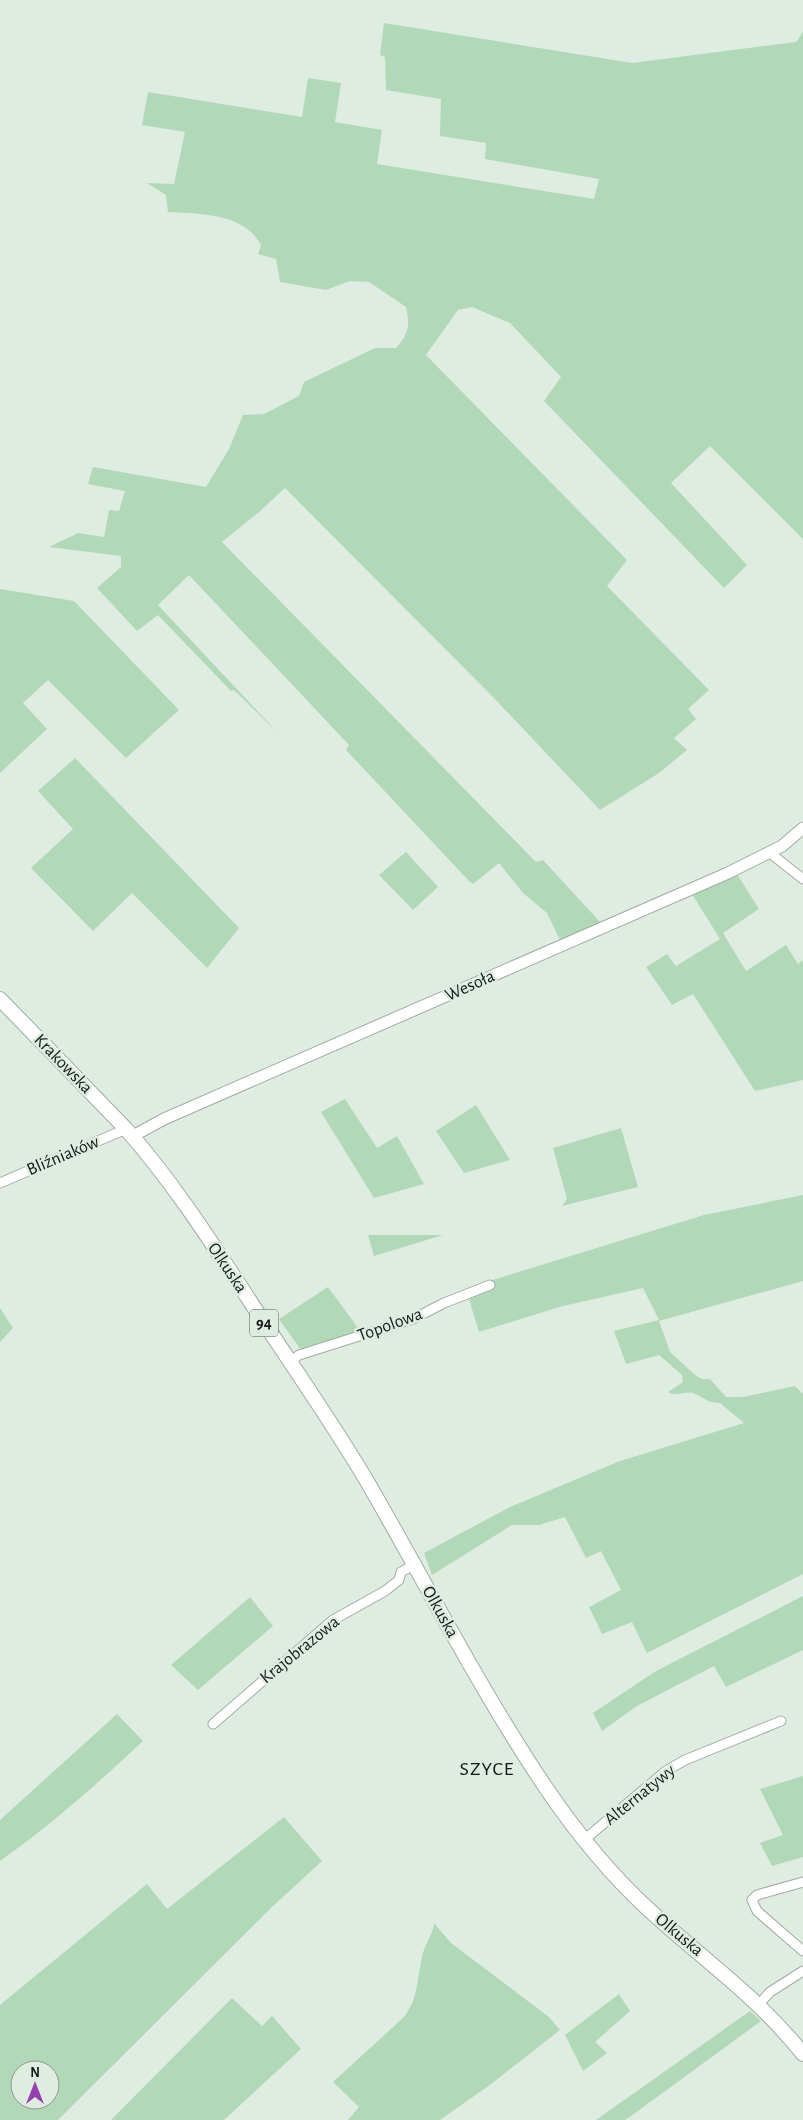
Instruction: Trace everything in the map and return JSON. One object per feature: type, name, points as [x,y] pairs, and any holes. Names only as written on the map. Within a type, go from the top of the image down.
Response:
[{"type":"main road","name":"Krakowska","points":[[0,999],[129,1133]]},
{"type":"main road","name":"Olkuska","points":[[129,1133],[192,1214],[290,1362],[367,1482],[495,1705],[545,1786],[584,1840],[601,1862],[646,1908],[759,2004],[803,2054]]},
{"type":"street","name":"Wesoła","points":[[129,1133],[728,874],[782,846],[803,828]]},
{"type":"street","points":[[770,853],[803,879]]},
{"type":"street","name":"Bliźniaków","points":[[0,1183],[129,1133]]},
{"type":"street","name":"Topolowa","points":[[290,1362],[299,1355],[412,1319],[444,1302],[490,1285]]},
{"type":"street","name":"Krajobrazowa","points":[[213,1724],[333,1620],[385,1591],[399,1580],[401,1572],[414,1566]]},
{"type":"street","name":"Alternatywy","points":[[584,1840],[666,1771],[685,1760],[782,1721]]},
{"type":"street","points":[[803,1882],[757,1895],[752,1900],[757,1911],[803,1951]]},
{"type":"street","points":[[759,2004],[770,1992],[803,1971]]},
{"type":"green space","points":[[384,23],[632,63],[796,42],[803,32],[803,539],[710,446],[671,483],[747,565],[724,588],[544,401],[561,377],[510,323],[472,307],[458,310],[426,355],[627,560],[607,586],[709,690],[688,709],[696,719],[674,738],[687,750],[659,773],[600,810],[493,697],[285,488],[222,542],[536,862],[543,860],[600,922],[560,940],[547,913],[523,893],[499,863],[473,884],[469,881],[346,750],[349,745],[189,575],[158,605],[279,734],[234,690],[231,691],[158,615],[137,631],[97,588],[121,567],[121,556],[49,547],[78,533],[104,537],[109,510],[119,511],[125,491],[88,484],[93,467],[206,487],[229,449],[243,415],[264,414],[299,396],[304,382],[375,348],[396,348],[404,338],[407,329],[406,307],[369,282],[350,281],[326,290],[280,282],[276,259],[258,254],[261,245],[253,234],[244,227],[220,217],[168,212],[166,195],[147,183],[174,184],[185,132],[142,125],[148,92],[302,117],[308,78],[341,83],[335,122],[382,130],[377,164],[594,199],[599,179],[485,159],[486,143],[440,136],[441,99],[386,90],[385,57],[380,55]]},
{"type":"green space","points":[[0,589],[74,601],[179,710],[126,758],[48,680],[23,703],[47,729],[0,773]]},
{"type":"green space","points":[[75,758],[239,928],[207,968],[132,893],[93,931],[31,868],[73,829],[38,791]]},
{"type":"green space","points":[[406,852],[438,887],[413,910],[379,875]]},
{"type":"green space","points":[[737,874],[759,909],[723,933],[746,971],[786,945],[798,964],[803,960],[803,1080],[755,1091],[693,994],[672,1005],[646,967],[667,954],[676,966],[720,939],[692,894]]},
{"type":"green space","points":[[345,1099],[377,1148],[397,1136],[424,1184],[374,1198],[321,1112]]},
{"type":"green space","points":[[476,1105],[510,1160],[464,1173],[436,1131]]},
{"type":"green space","points":[[621,1128],[638,1187],[562,1206],[567,1199],[553,1148]]},
{"type":"green space","points":[[803,1195],[803,1281],[659,1321],[670,1352],[695,1375],[702,1379],[710,1379],[726,1397],[743,1397],[795,1386],[803,1394],[803,1574],[647,1653],[632,1622],[602,1634],[589,1607],[621,1590],[601,1551],[586,1558],[565,1517],[539,1525],[512,1525],[432,1575],[424,1553],[510,1507],[620,1461],[744,1423],[720,1403],[709,1401],[693,1393],[674,1394],[668,1392],[683,1382],[682,1375],[659,1355],[626,1364],[614,1331],[659,1320],[643,1288],[559,1307],[479,1332],[468,1296],[473,1286],[704,1215]]},
{"type":"green space","points":[[368,1235],[443,1235],[374,1256]]},
{"type":"green space","points":[[328,1287],[361,1332],[301,1350],[279,1319]]},
{"type":"green space","points":[[0,1308],[13,1328],[0,1342]]},
{"type":"green space","points":[[803,1596],[803,1650],[726,1687],[714,1666],[637,1706],[602,1731],[593,1713],[656,1671]]},
{"type":"green space","points":[[250,1597],[273,1626],[198,1690],[171,1665]]},
{"type":"green space","points":[[117,1714],[143,1741],[73,1804],[0,1861],[0,1820]]},
{"type":"green space","points":[[803,1776],[803,1857],[772,1866],[760,1843],[783,1835],[760,1789]]},
{"type":"green space","points":[[284,1817],[322,1861],[272,1907],[58,2120],[0,2120],[0,2005],[147,1884],[167,1909]]},
{"type":"green space","points":[[434,1923],[451,1943],[549,2017],[560,2030],[491,2084],[440,2120],[348,2120],[359,2107],[333,2082],[404,2017],[409,2010],[415,1994],[423,1953]]},
{"type":"green space","points":[[619,1994],[630,2011],[595,2042],[607,2053],[583,2071],[565,2035]]},
{"type":"green space","points":[[232,1998],[262,2026],[272,2016],[301,2049],[224,2120],[111,2120]]},
{"type":"green space","points":[[750,2011],[761,2021],[631,2116],[625,2120],[596,2120]]},
{"type":"district","name":"SZYCE","points":[[487,1769]]}]
